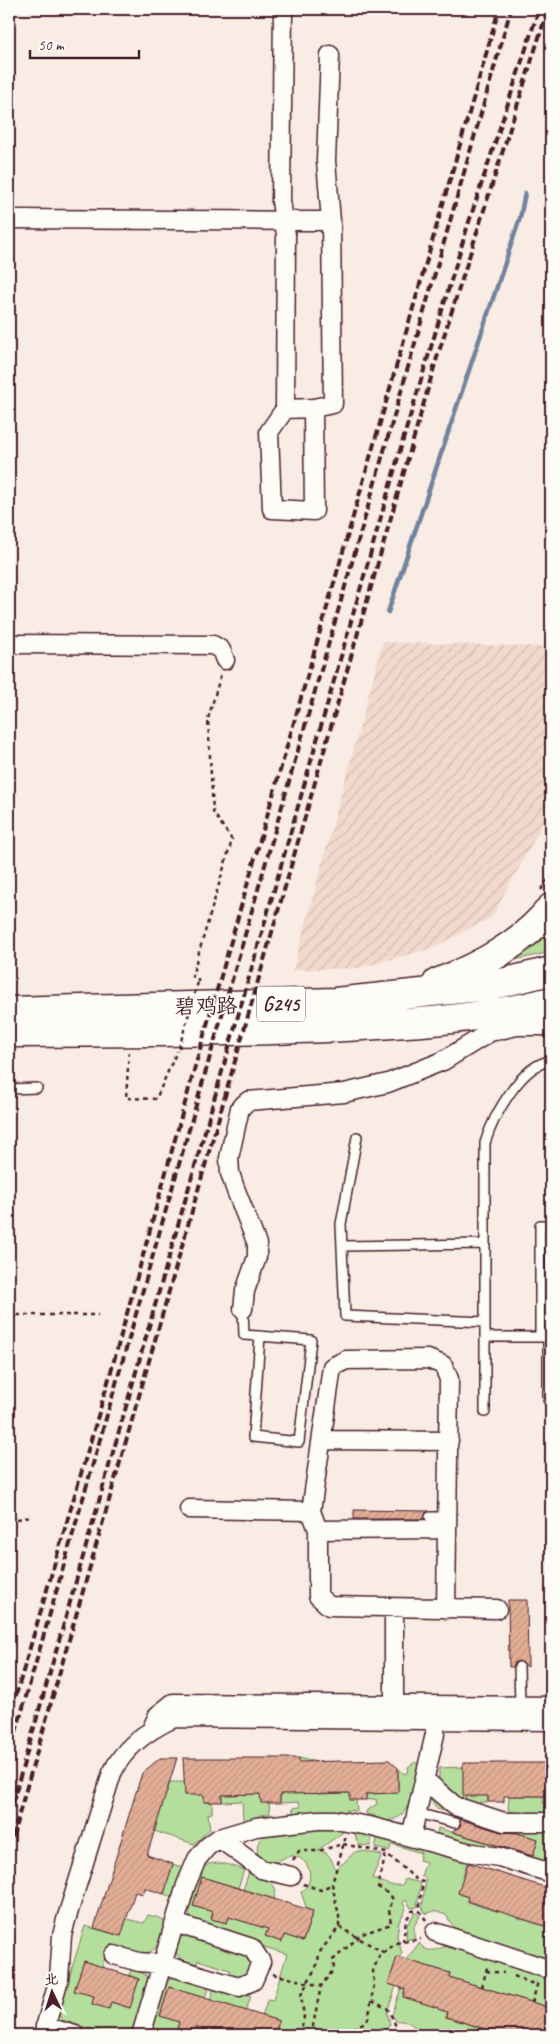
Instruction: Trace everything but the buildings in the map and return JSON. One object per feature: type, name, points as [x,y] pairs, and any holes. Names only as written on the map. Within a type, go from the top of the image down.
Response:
[{"type":"highway","points":[[398,997],[464,973],[486,962],[528,932],[544,901]]},
{"type":"highway","name":"碧鸡路","points":[[9,1011],[335,1002],[398,997],[489,986],[551,971]]},
{"type":"highway","name":"碧鸡路","points":[[9,1033],[302,1029],[419,1023],[515,1011],[551,1001]]},
{"type":"highway","points":[[515,1011],[551,1012]]},
{"type":"street","points":[[283,9],[281,200],[286,235],[285,409],[269,432],[272,509],[314,511],[313,408]]},
{"type":"street","points":[[285,409],[313,408],[333,404],[331,221],[326,161],[330,55]]},
{"type":"street","points":[[9,220],[331,221]]},
{"type":"street","points":[[9,644],[214,645],[222,650],[225,660]]},
{"type":"street","points":[[243,1309],[245,1291],[257,1257],[253,1230],[230,1173],[231,1144],[242,1105],[248,1101],[344,1093],[388,1083],[443,1061],[490,1032],[517,1026],[551,1026]]},
{"type":"street","points":[[446,1609],[450,1379],[448,1371],[444,1365],[428,1360],[346,1360],[336,1364],[329,1371],[322,1440],[311,1512],[318,1530],[318,1596],[323,1602],[336,1607],[446,1609],[497,1609]]},
{"type":"street","points":[[322,1440],[449,1441]]},
{"type":"street","points":[[189,1509],[311,1512]]},
{"type":"street","points":[[318,1530],[447,1523]]},
{"type":"street","points":[[394,1608],[394,1712]]},
{"type":"street","points":[[435,1712],[520,1705],[551,1706]]},
{"type":"street","points":[[75,2035],[44,2031],[59,1979],[62,1936],[66,1920],[112,1773],[125,1753],[152,1728],[174,1718],[394,1712],[435,1712],[551,1721]]},
{"type":"street","points":[[411,1837],[435,1734],[435,1712]]},
{"type":"street","points":[[425,1780],[446,1800],[463,1809],[504,1822],[551,1822]]},
{"type":"street","points":[[144,2035],[174,1922],[192,1869],[207,1847],[219,1838],[256,1827],[335,1820],[467,1852],[499,1857],[551,1872]]},
{"type":"street","points":[[219,1838],[261,1868],[291,1876]]},
{"type":"street","points":[[114,1955],[139,1962],[162,1964],[239,1987],[253,1981],[259,1971],[261,1962],[252,1948],[174,1922]]},
{"type":"street","points":[[434,1932],[491,1951],[544,1973]]},
{"type":"lane","points":[[485,1412],[485,1142],[490,1128],[508,1096],[528,1072],[551,1061]]},
{"type":"lane","points":[[9,1089],[37,1088]]},
{"type":"lane","points":[[358,1137],[341,1224],[345,1316],[485,1322]]},
{"type":"lane","points":[[551,1225],[540,1225],[547,1337],[548,1400],[551,1400]]},
{"type":"lane","points":[[342,1246],[485,1244]]},
{"type":"lane","points":[[243,1309],[244,1335],[260,1336],[311,1340],[299,1442],[253,1437],[260,1336]]},
{"type":"lane","points":[[485,1338],[547,1337]]},
{"type":"lane","points":[[430,1517],[447,1523]]},
{"type":"lane","points":[[519,1667],[520,1705]]},
{"type":"lane","points":[[417,1813],[455,1823]]},
{"type":"path","points":[[130,1046],[127,1059],[126,1098],[156,1100],[179,1048],[198,982],[198,978],[192,976],[232,840],[213,812],[208,719],[225,660]]},
{"type":"path","points":[[544,901],[551,874]]},
{"type":"path","points":[[9,1315],[98,1315]]},
{"type":"path","points":[[9,1520],[33,1517]]},
{"type":"path","points":[[300,2035],[304,2018],[302,1995],[318,1963],[319,1953],[338,1927],[339,1916],[332,1884],[351,1823]]},
{"type":"path","points":[[332,1884],[321,1890],[315,1890],[291,1876],[293,1857],[299,1851],[318,1851],[344,1844],[386,1853],[417,1880],[423,1882],[419,1910],[434,1932],[416,1940],[396,1943],[383,1952],[373,1971],[372,2001],[367,2021],[356,2026],[349,2035]]},
{"type":"path","points":[[311,2035],[321,1986],[334,1969],[333,1960],[358,1938],[374,1929],[391,1924],[389,1910],[393,1899],[390,1894],[378,1887],[386,1853]]},
{"type":"path","points":[[403,1942],[406,1920],[412,1911],[419,1910]]},
{"type":"path","points":[[338,1927],[383,1952]]},
{"type":"path","points":[[482,1987],[491,1951]]},
{"type":"path","points":[[259,1971],[321,1986]]},
{"type":"path","points":[[486,1971],[503,1972],[530,1983],[544,1973]]},
{"type":"path","points":[[532,2002],[544,1973]]},
{"type":"path","points":[[372,2001],[388,2009],[400,2035]]},
{"type":"shaded area","points":[[383,642],[551,647],[551,809],[492,917],[433,948],[359,968],[293,970]]},
{"type":"green space","points":[[551,924],[551,952],[510,961]]},
{"type":"green space","points":[[299,1758],[317,1762],[318,1794],[350,1793],[356,1800],[357,1811],[346,1810],[344,1814],[315,1811],[293,1814],[293,1808],[300,1807],[299,1802],[280,1803],[280,1794],[299,1793]]},
{"type":"green space","points":[[415,1762],[418,1764],[412,1795],[403,1813],[387,1821],[375,1819],[375,1816],[366,1814],[367,1810],[377,1804],[376,1799],[366,1800],[366,1794],[398,1793],[398,1768],[405,1774],[409,1771],[408,1767]]},
{"type":"green space","points":[[463,1767],[488,1796],[488,1802],[480,1802],[479,1810],[455,1802],[439,1785],[439,1768]]},
{"type":"green space","points":[[170,1782],[184,1782],[204,1795],[204,1802],[212,1802],[212,1813],[208,1814],[210,1829],[194,1844],[154,1831]]},
{"type":"green space","points":[[260,1794],[269,1803],[270,1814],[259,1815],[259,1819],[243,1820],[242,1801],[222,1802],[222,1795]]},
{"type":"green space","points":[[428,1795],[551,1828],[551,1865],[440,1837],[437,1834],[438,1828],[532,1856],[538,1839],[437,1809]]},
{"type":"green space","points":[[509,1796],[543,1796],[543,1803],[551,1803],[551,1813],[521,1815],[508,1810]]},
{"type":"green space","points":[[334,1827],[346,1830],[318,1850],[330,1857],[335,1869],[355,1852],[363,1851],[382,1855],[372,1878],[390,1885],[402,1885],[405,1879],[421,1883],[417,1907],[411,1908],[406,1900],[403,1903],[406,1909],[399,1922],[397,1936],[402,1953],[399,1958],[397,1957],[388,1984],[396,1986],[387,2013],[390,2024],[381,2035],[275,2035],[279,2021],[262,2016],[268,1999],[273,2000],[287,1954],[195,1926],[189,1911],[190,1892],[197,1874],[209,1864],[222,1864],[244,1870],[238,1888],[203,1877],[193,1906],[213,1912],[211,1919],[227,1923],[229,1917],[268,1929],[266,1936],[282,1942],[284,1935],[303,1941],[313,1911],[307,1910],[301,1892],[309,1882],[309,1870],[306,1864],[297,1857],[290,1856],[272,1864],[258,1858],[258,1843],[263,1836],[276,1831],[297,1828]]},
{"type":"green space","points":[[354,1831],[371,1834],[371,1846],[358,1845]]},
{"type":"green space","points":[[378,1835],[468,1859],[458,1893],[468,1897],[467,1902],[499,1912],[501,1906],[518,1918],[551,1928],[551,1960],[491,1947],[487,1940],[473,1935],[470,1939],[458,1934],[446,1915],[434,1911],[426,1914],[422,1907],[426,1879],[421,1876],[426,1862],[419,1860],[421,1853],[392,1844],[389,1851],[375,1848]]},
{"type":"green space","points":[[173,1864],[183,1868],[175,1898],[164,1894]]},
{"type":"green space","points":[[249,1872],[270,1880],[276,1890],[274,1899],[243,1890]]},
{"type":"green space","points":[[415,1912],[420,1916],[414,1926],[414,1938],[406,1940],[407,1925]]},
{"type":"green space","points":[[148,1915],[160,1918],[166,1923],[158,1945],[146,1953],[139,1953],[110,1944],[102,1967],[84,1961],[75,1990],[94,1996],[92,2004],[111,2002],[129,2008],[139,1979],[129,1975],[132,1968],[146,1975],[149,1980],[135,2030],[131,2034],[110,2035],[62,2020],[58,2013],[85,1926],[121,1936],[126,1919],[144,1923]]},
{"type":"green space","points":[[187,1933],[243,1950],[251,1962],[250,1969],[241,1977],[228,1979],[230,1970],[198,1960],[195,1969],[189,1966],[179,1957],[175,1948],[180,1938]]},
{"type":"green space","points":[[419,1943],[427,1950],[460,1945],[468,1947],[467,1952],[499,1962],[500,1958],[515,1963],[514,1968],[547,1978],[551,1974],[551,2008],[449,1977],[450,1973],[406,1960]]},
{"type":"green space","points":[[177,1975],[210,1982],[205,1998],[169,1987],[160,2016],[179,2022],[178,2029],[193,2033],[195,2027],[222,2035],[162,2035],[155,2030],[152,2024],[165,1981]]},
{"type":"green space","points":[[215,1984],[251,1996],[246,2011],[210,2000]]},
{"type":"green space","points":[[401,1988],[405,1989],[403,1997],[440,2002],[438,2009],[447,2012],[446,2017],[481,2028],[501,2028],[500,2034],[505,2035],[421,2035],[411,2024],[404,2021],[396,2021],[392,2015]]},
{"type":"waterway","points":[[388,612],[520,218],[525,193]]},
{"type":"railway","points":[[9,1719],[110,1375],[198,1056],[499,9]]},
{"type":"railway","points":[[9,1756],[511,9]]},
{"type":"railway","points":[[9,1815],[405,433],[467,228],[539,9]]},
{"type":"railway","points":[[9,1849],[435,364],[548,9]]}]
